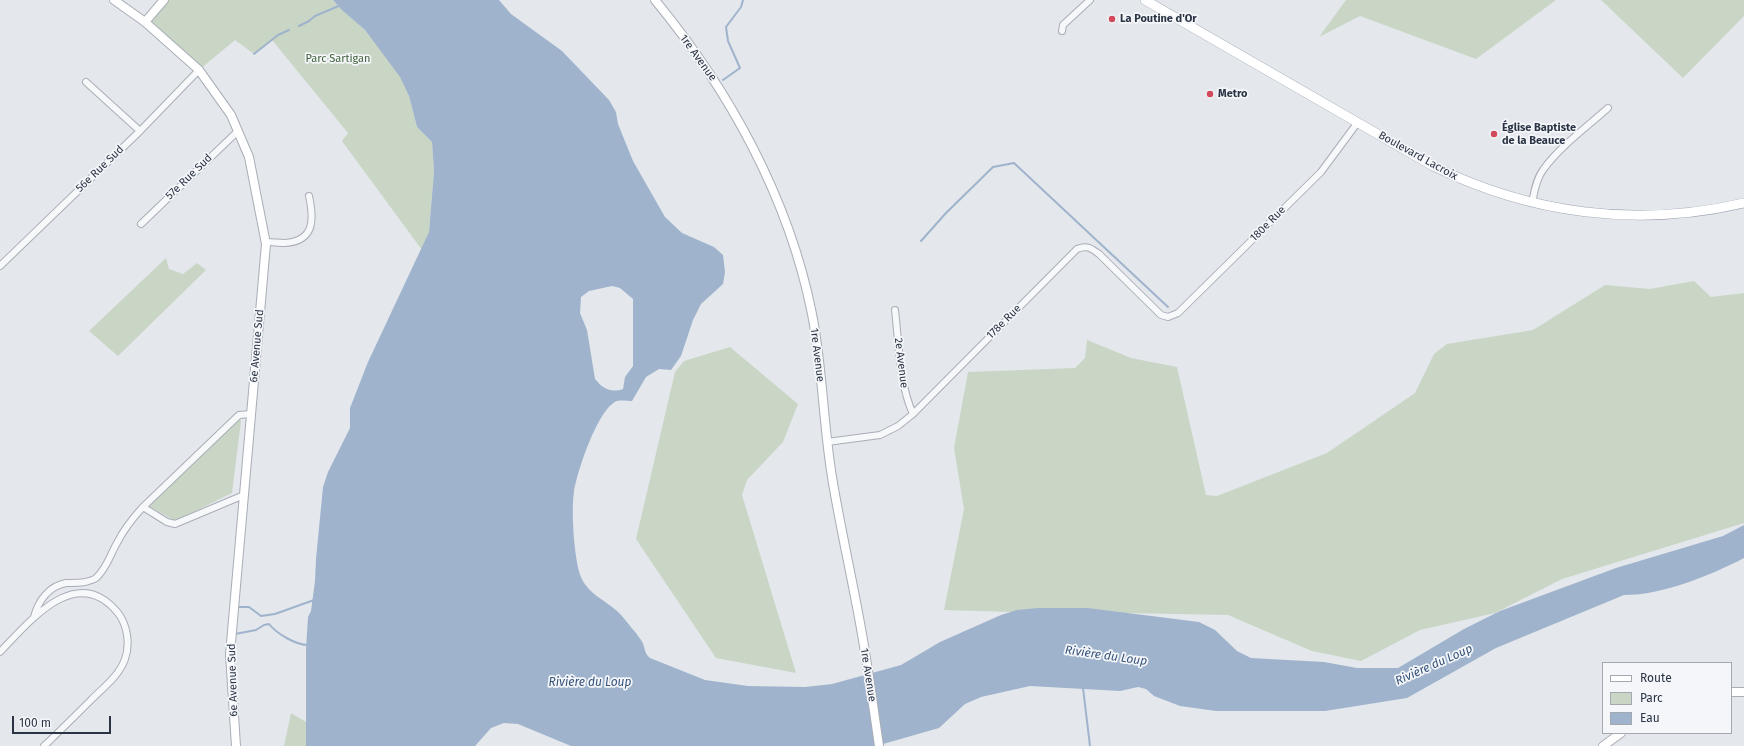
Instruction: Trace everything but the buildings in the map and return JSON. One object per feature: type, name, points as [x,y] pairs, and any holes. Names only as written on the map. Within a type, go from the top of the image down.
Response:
[{"type":"main road","name":"6e Avenue Sud","points":[[114,0],[145,22],[199,70],[231,115],[249,156],[266,242],[230,654],[236,746]]},
{"type":"main road","points":[[145,22],[164,0]]},
{"type":"main road","name":"1re Avenue","points":[[655,0],[713,78],[751,145],[785,219],[804,280],[812,314],[833,482],[863,640],[879,746]]},
{"type":"main road","name":"Boulevard Lacroix","points":[[1145,0],[1433,166],[1459,179],[1532,203],[1605,214],[1646,216],[1711,210],[1744,203]]},
{"type":"main road","points":[[1732,692],[1744,692]]},
{"type":"main road","points":[[1603,746],[1620,734]]},
{"type":"street","points":[[1062,30],[1063,25],[1090,0]]},
{"type":"street","name":"56e Rue Sud","points":[[0,266],[140,131],[199,70]]},
{"type":"street","points":[[86,82],[140,131]]},
{"type":"street","points":[[1532,203],[1542,171],[1556,155],[1608,108]]},
{"type":"street","name":"180e Rue","points":[[1168,317],[1178,312],[1321,172],[1358,122]]},
{"type":"street","name":"57e Rue Sud","points":[[141,224],[238,131]]},
{"type":"street","points":[[266,242],[285,243],[301,239],[310,230],[313,222],[309,196]]},
{"type":"street","name":"178e Rue","points":[[828,442],[880,435],[898,426],[913,414],[1077,249],[1084,246],[1091,247],[1099,254],[1155,311],[1168,317]]},
{"type":"street","name":"2e Avenue","points":[[895,310],[904,387],[907,400],[913,414]]},
{"type":"street","points":[[33,618],[37,606],[46,594],[55,587],[96,579],[109,562],[117,543],[132,520],[143,507],[239,415],[251,414]]},
{"type":"street","points":[[143,507],[167,522],[175,524],[244,495]]},
{"type":"street","points":[[0,652],[33,618],[57,599],[71,593],[87,594],[104,600],[119,614],[126,628],[128,647],[125,660],[115,677],[44,746]]},
{"type":"green space","name":"Parc Sartigan","points":[[164,0],[333,0],[365,30],[400,76],[409,96],[417,127],[432,142],[434,171],[429,232],[422,250],[342,141],[348,133],[272,40],[254,54],[235,40],[199,70],[145,22]]},
{"type":"green space","points":[[1346,0],[1556,0],[1476,59],[1360,16],[1319,37]]},
{"type":"green space","points":[[1601,0],[1744,0],[1744,16],[1683,78]]},
{"type":"green space","points":[[166,258],[169,269],[183,274],[197,263],[206,270],[118,356],[89,331]]},
{"type":"green space","points":[[1694,281],[1711,297],[1744,293],[1744,523],[1562,579],[1495,613],[1420,630],[1361,661],[1312,651],[1228,615],[1125,613],[1088,608],[1012,612],[944,610],[964,509],[954,448],[968,372],[1075,368],[1085,358],[1087,340],[1131,358],[1177,367],[1206,495],[1217,496],[1327,453],[1415,393],[1434,354],[1447,344],[1533,330],[1605,285],[1650,289]]},
{"type":"green space","points":[[730,347],[798,404],[783,442],[747,480],[742,495],[796,673],[716,658],[636,539],[675,372],[684,361]]},
{"type":"green space","points":[[239,419],[241,421],[232,493],[175,521],[149,506]]},
{"type":"green space","points":[[291,713],[306,722],[306,746],[284,746]]},
{"type":"water","name":"Rivière du Loup","points":[[333,0],[499,0],[511,14],[562,51],[609,100],[616,112],[618,124],[633,161],[665,217],[682,233],[714,247],[723,255],[725,272],[723,284],[701,304],[693,320],[681,356],[671,370],[659,369],[646,377],[632,401],[617,401],[610,406],[603,415],[596,428],[579,470],[573,500],[575,548],[581,577],[585,584],[594,594],[622,616],[641,640],[646,654],[650,658],[705,680],[748,686],[805,687],[832,684],[901,665],[940,642],[1001,615],[1017,610],[1038,608],[1088,608],[1199,622],[1215,630],[1237,651],[1251,658],[1324,662],[1357,668],[1398,668],[1464,629],[1500,611],[1616,568],[1723,536],[1744,525],[1744,558],[1701,578],[1670,588],[1654,592],[1624,595],[1496,648],[1407,698],[1325,711],[1216,711],[1180,706],[1154,696],[1146,689],[1138,687],[1120,691],[1030,686],[981,697],[965,704],[939,728],[876,746],[571,746],[518,724],[504,723],[491,728],[475,746],[306,746],[306,649],[308,617],[311,611],[315,581],[323,487],[328,472],[350,428],[350,408],[368,362],[429,232],[434,171],[432,142],[417,127],[409,96],[400,77],[365,30]],"holes":[[[612,286],[620,288],[633,299],[633,366],[625,377],[623,389],[615,391],[604,388],[595,379],[587,330],[580,313],[581,297],[589,291]]]},
{"type":"waterway","points":[[723,80],[740,68],[728,41],[726,27],[741,7],[743,0]]},
{"type":"waterway","points":[[299,26],[315,16],[341,5]]},
{"type":"waterway","points":[[254,54],[278,35],[289,30]]},
{"type":"waterway","points":[[921,241],[946,213],[993,167],[1014,163],[1168,307]]},
{"type":"waterway","points":[[237,607],[249,607],[261,616],[275,614],[314,600]]},
{"type":"waterway","points":[[235,634],[256,630],[269,624],[277,632],[287,638],[303,645],[308,645]]},
{"type":"waterway","points":[[1083,688],[1090,746]]},
{"type":"place","name":"La Poutine d'Or","points":[[1112,19]]},
{"type":"place","name":"Metro","points":[[1210,94]]},
{"type":"place","name":"Église Baptiste de la Beauce","points":[[1494,134]]}]
